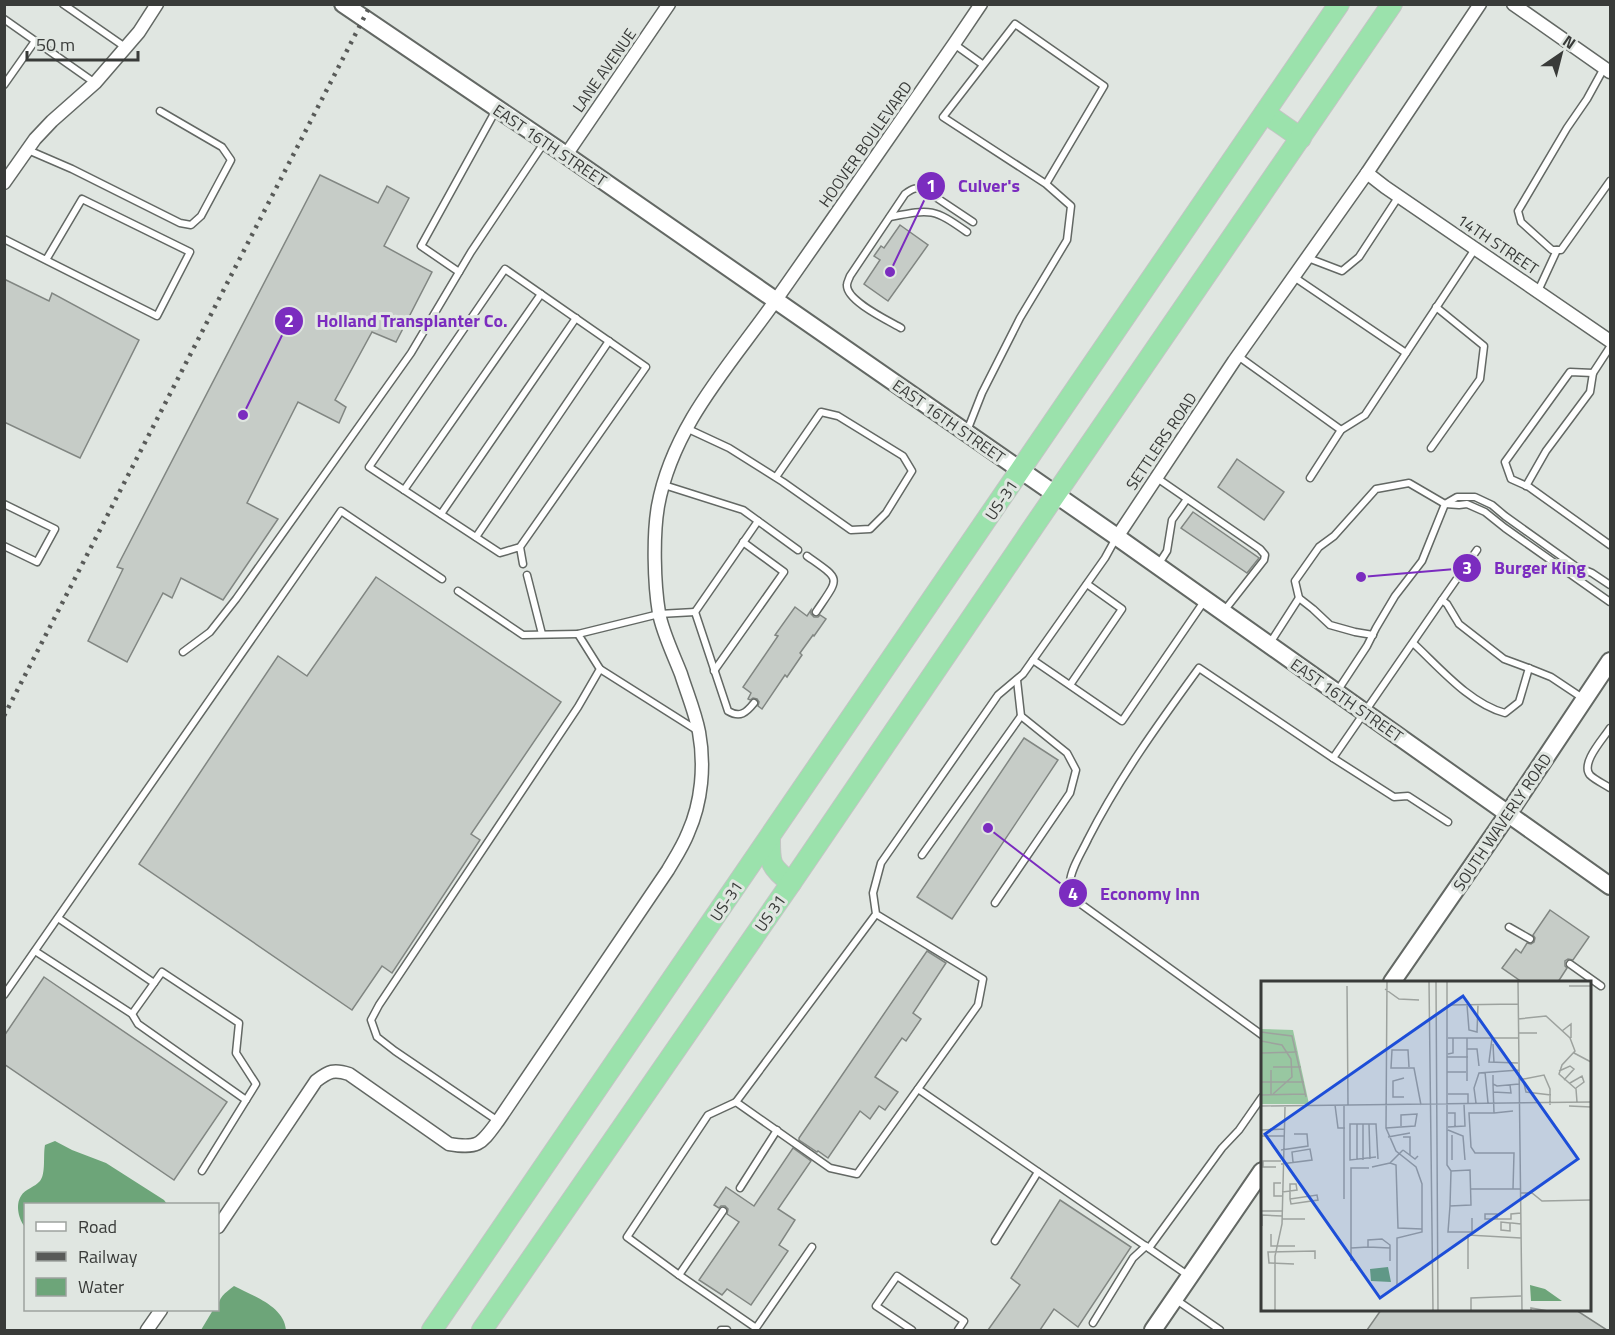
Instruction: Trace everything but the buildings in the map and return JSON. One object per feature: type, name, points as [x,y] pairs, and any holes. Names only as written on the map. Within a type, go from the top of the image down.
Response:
[{"type":"highway","name":"US-31","points":[[432,1330],[1339,4]]},
{"type":"highway","name":"US 31","points":[[482,1330],[791,883],[1392,4]]},
{"type":"highway","points":[[1265,113],[1301,138]]},
{"type":"highway","points":[[770,837],[770,857],[774,870],[791,883]]},
{"type":"main road","name":"EAST 16TH STREET","points":[[343,4],[566,155],[1117,537],[1611,886]]},
{"type":"main road","name":"SOUTH WAVERLY ROAD","points":[[1393,981],[1585,699],[1608,671]]},
{"type":"main road","points":[[1153,1330],[1261,1174]]},
{"type":"street","points":[[4,183],[52,121],[95,83],[139,32],[157,4]]},
{"type":"street","name":"LANE AVENUE","points":[[566,155],[669,4]]},
{"type":"street","name":"HOOVER BOULEVARD","points":[[219,1226],[316,1081],[328,1072],[339,1070],[349,1074],[449,1144],[464,1147],[478,1144],[485,1139],[668,870],[689,832],[701,784],[702,757],[693,710],[659,615],[655,543],[658,507],[663,484],[686,427],[708,392],[775,301],[981,4]]},
{"type":"street","name":"SETTLERS ROAD","points":[[1117,537],[1238,356],[1367,173],[1480,4]]},
{"type":"street","points":[[1513,4],[1607,70]]},
{"type":"street","name":"14TH STREET","points":[[1367,173],[1611,341]]},
{"type":"street","points":[[147,1330],[160,1311]]},
{"type":"lane","points":[[63,4],[126,47]]},
{"type":"lane","points":[[4,19],[95,83]]},
{"type":"lane","points":[[966,433],[982,393],[1011,337],[1067,240],[1071,206],[1046,184],[943,117],[1015,24],[1104,86],[1046,184]]},
{"type":"lane","points":[[4,85],[35,41]]},
{"type":"lane","points":[[954,44],[982,64]]},
{"type":"lane","points":[[1607,70],[1567,128],[1518,211],[1521,222],[1552,250],[1561,250],[1611,181]]},
{"type":"lane","points":[[459,272],[421,246],[497,109]]},
{"type":"lane","points":[[28,150],[72,169],[180,224],[191,225],[201,216],[231,160],[222,147],[160,111]]},
{"type":"lane","points":[[183,652],[210,632],[236,599],[411,353],[459,272],[545,141]]},
{"type":"lane","points":[[901,328],[854,298],[847,285],[850,276],[905,194],[912,189],[925,190],[973,222]]},
{"type":"lane","points":[[1307,257],[1342,271],[1359,256],[1399,196]]},
{"type":"lane","points":[[4,239],[157,316],[190,252],[82,199],[46,260]]},
{"type":"lane","points":[[890,217],[928,211],[943,215],[967,232]]},
{"type":"lane","points":[[1310,478],[1341,430],[1365,415],[1475,248]]},
{"type":"lane","points":[[1538,291],[1557,250]]},
{"type":"lane","points":[[505,269],[576,318],[645,367],[520,547],[500,553],[369,467],[505,269]]},
{"type":"lane","points":[[1293,277],[1406,353]]},
{"type":"lane","points":[[404,490],[540,294]]},
{"type":"lane","points":[[1431,448],[1480,379],[1484,346],[1436,307]]},
{"type":"lane","points":[[441,514],[576,318]]},
{"type":"lane","points":[[476,537],[609,341]]},
{"type":"lane","points":[[1526,486],[1546,451],[1590,392],[1593,373],[1611,347]]},
{"type":"lane","points":[[1238,356],[1341,430]]},
{"type":"lane","points":[[1593,373],[1570,372],[1504,462],[1511,479],[1526,486],[1611,544]]},
{"type":"lane","points":[[686,427],[729,448],[776,477],[851,530],[870,529],[886,513],[912,471],[903,456],[838,416],[821,412],[776,477]]},
{"type":"lane","points":[[1157,478],[1260,549],[1265,555],[1264,560],[1223,612]]},
{"type":"lane","points":[[1373,635],[1330,625],[1299,598],[1295,581],[1319,547],[1334,536],[1376,489],[1409,483],[1445,504],[1467,504],[1485,512],[1611,602]]},
{"type":"lane","points":[[663,484],[743,510],[798,550]]},
{"type":"lane","points":[[1336,693],[1367,646],[1395,596],[1422,561],[1445,504],[1457,497],[1475,497],[1492,505],[1575,566],[1611,585]]},
{"type":"lane","points":[[1158,566],[1167,551],[1172,520],[1187,499]]},
{"type":"lane","points":[[4,504],[55,529],[37,562],[4,546]]},
{"type":"lane","points":[[4,995],[341,511],[442,579]]},
{"type":"lane","points":[[695,612],[758,521]]},
{"type":"lane","name":"SETTLERS ROAD","points":[[876,914],[873,893],[881,863],[998,695],[1023,674],[1087,584],[1117,537]]},
{"type":"lane","points":[[714,671],[784,572],[743,543]]},
{"type":"lane","points":[[520,547],[523,564]]},
{"type":"lane","points":[[1333,758],[1477,550]]},
{"type":"lane","points":[[807,556],[833,574],[835,579],[834,586],[816,612]]},
{"type":"lane","points":[[527,575],[542,634]]},
{"type":"lane","points":[[1070,685],[1122,609],[1087,584]]},
{"type":"lane","points":[[458,591],[523,635],[578,634],[659,615],[695,612]]},
{"type":"lane","points":[[1269,645],[1299,598]]},
{"type":"lane","points":[[1033,660],[1122,721],[1205,599]]},
{"type":"lane","points":[[1442,600],[1459,624],[1504,659],[1551,677],[1585,699]]},
{"type":"lane","points":[[695,612],[728,711],[735,715],[742,715],[754,703]]},
{"type":"lane","points":[[578,634],[600,669],[699,732]]},
{"type":"lane","points":[[1413,643],[1464,691],[1495,711],[1506,713],[1519,702],[1529,668]]},
{"type":"lane","points":[[1261,1034],[1078,902],[1070,893],[1070,880],[1078,858],[1106,804],[1156,726],[1199,668],[1394,797],[1408,796],[1448,822]]},
{"type":"lane","points":[[498,1121],[394,1051],[377,1037],[371,1020],[579,707],[600,669]]},
{"type":"lane","points":[[922,855],[1021,716],[1017,680]]},
{"type":"lane","points":[[995,903],[1070,793],[1076,771],[1067,753],[1021,716]]},
{"type":"lane","points":[[1611,728],[1589,759],[1587,769],[1590,774],[1611,788]]},
{"type":"lane","points":[[736,1102],[830,1168],[857,1174],[978,1005],[983,979],[876,914],[736,1102],[708,1115],[627,1237],[756,1328],[812,1246]]},
{"type":"lane","points":[[58,918],[154,983]]},
{"type":"lane","points":[[1509,927],[1530,939]]},
{"type":"lane","points":[[35,951],[132,1014],[138,1024],[246,1100]]},
{"type":"lane","points":[[1570,964],[1601,986]]},
{"type":"lane","points":[[132,1014],[162,972],[239,1023],[236,1053],[256,1084],[202,1171]]},
{"type":"lane","points":[[918,1089],[1190,1276]]},
{"type":"lane","points":[[1093,1323],[1133,1258],[1147,1247],[1261,1100]]},
{"type":"lane","points":[[740,1188],[777,1130]]},
{"type":"lane","points":[[995,1241],[1038,1172]]},
{"type":"lane","points":[[679,1275],[723,1211]]},
{"type":"lane","points":[[912,1330],[876,1306],[897,1276],[964,1321],[958,1330]]},
{"type":"lane","points":[[1174,1299],[1220,1330]]},
{"type":"lane","points":[[721,1330],[727,1330]]},
{"type":"water","points":[[55,1141],[106,1163],[166,1203],[24,1203],[24,1225],[18,1212],[19,1200],[42,1178],[45,1145]]},
{"type":"water","points":[[234,1286],[258,1298],[280,1314],[286,1330],[201,1330],[212,1311],[219,1311],[219,1302]]},
{"type":"railway","points":[[4,716],[371,4]]},
{"type":"place","name":"Culver's","points":[[890,272]]},
{"type":"place","name":"Holland Transplanter Co.","points":[[243,415]]},
{"type":"place","name":"Burger King","points":[[1361,577]]},
{"type":"place","name":"Economy Inn","points":[[988,828]]}]
